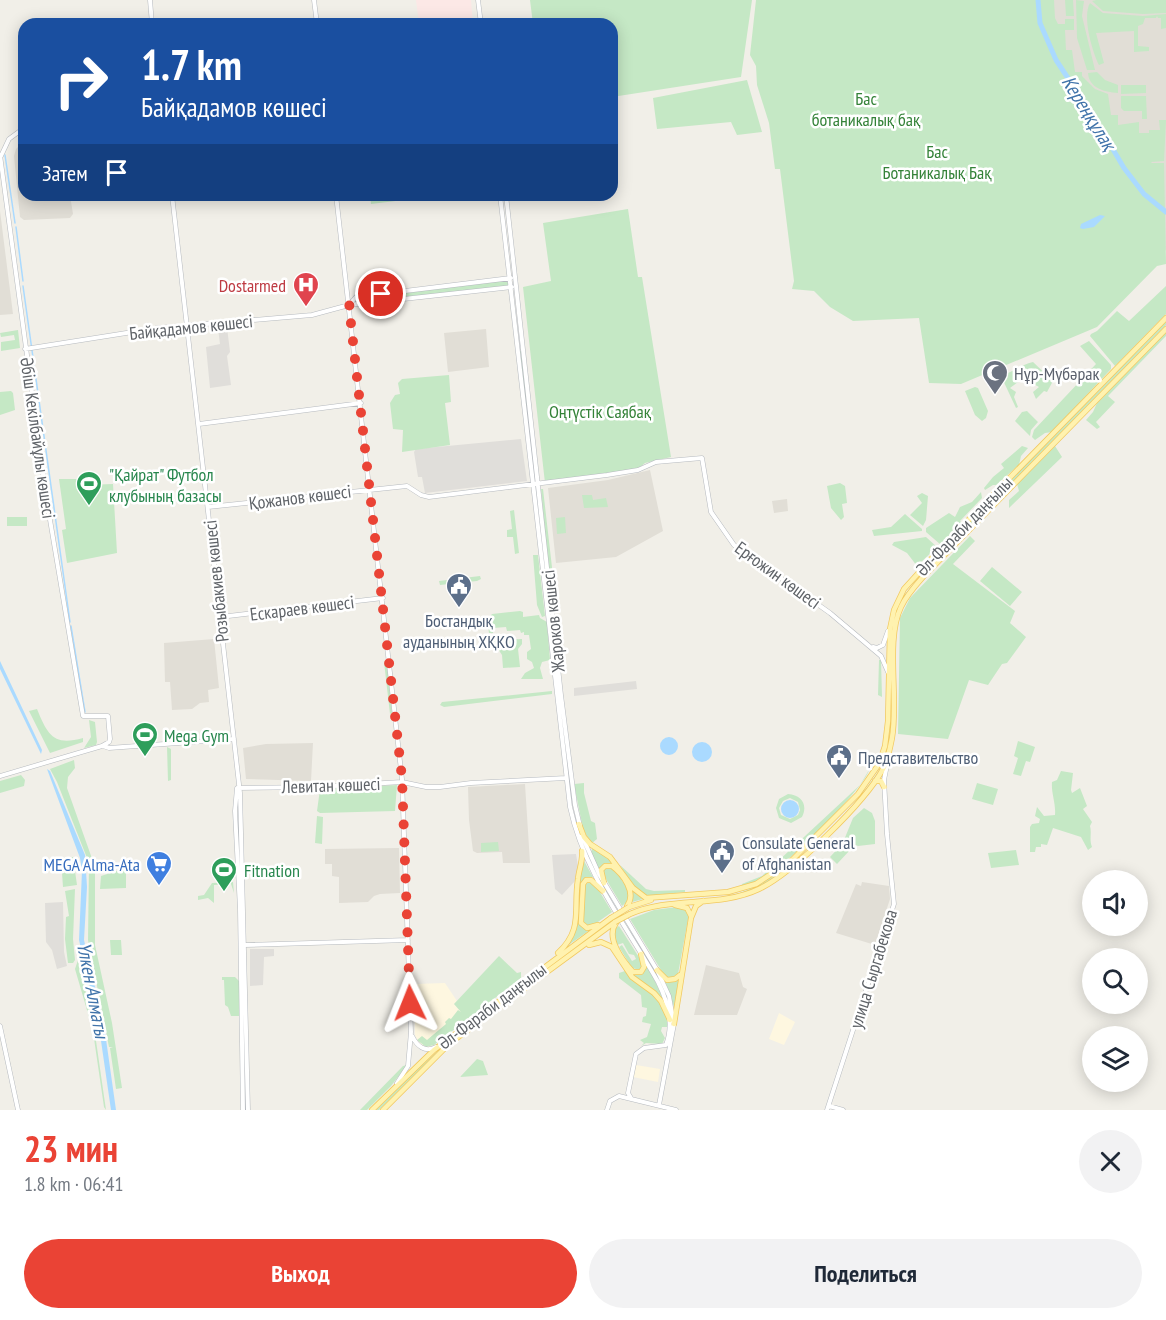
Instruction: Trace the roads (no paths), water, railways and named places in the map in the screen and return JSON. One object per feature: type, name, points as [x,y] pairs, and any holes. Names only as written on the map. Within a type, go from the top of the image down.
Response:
[{"type":"main road","name":"Әл-Фараби даңғылы","points":[[695,895],[744,889],[775,874],[809,844],[866,783],[879,764],[885,746],[892,616],[899,597],[909,583],[1166,318]]},
{"type":"main road","name":"Әл-Фараби даңғылы","points":[[646,908],[750,892],[785,873],[833,828],[875,781],[885,765],[892,738],[895,642],[899,612],[905,600],[923,577],[1166,329]]},
{"type":"main road","points":[[875,781],[881,781],[884,787]]},
{"type":"main road","points":[[579,824],[590,844],[613,860],[641,896],[649,898],[695,895]]},
{"type":"main road","points":[[546,966],[567,944],[576,926],[577,885],[582,851]]},
{"type":"main road","points":[[604,883],[601,870],[612,866],[631,892],[629,909],[616,923],[612,932],[613,940],[633,972],[639,973],[644,967],[640,954]]},
{"type":"main road","points":[[603,891],[591,880],[584,882],[581,923],[590,928],[611,918]]},
{"type":"main road","points":[[629,909],[660,898],[695,895]]},
{"type":"main road","points":[[672,1022],[691,918],[697,905],[708,900]]},
{"type":"main road","points":[[629,909],[684,906],[690,911],[691,918]]},
{"type":"main road","name":"Әл-Фараби даңғылы","points":[[372,1110],[439,1046],[611,918],[629,909]]},
{"type":"main road","name":"Әл-Фараби даңғылы","points":[[383,1110],[450,1043],[616,923]]},
{"type":"main road","points":[[580,949],[598,942],[612,947],[632,978],[654,993],[661,1001],[672,1022]]},
{"type":"main road","points":[[657,970],[670,981],[682,973]]},
{"type":"street","points":[[150,0],[152,18]]},
{"type":"street","points":[[314,0],[316,18]]},
{"type":"street","points":[[478,0],[480,18]]},
{"type":"street","points":[[0,155],[9,139],[18,132]]},
{"type":"street","name":"Әбіш Кекілбайұлы көшесі","points":[[0,155],[29,348],[46,496],[75,675],[83,716],[108,716],[109,742],[102,746]]},
{"type":"street","name":"Розыбакиев көшесі","points":[[173,201],[238,787],[235,811],[242,947],[245,1110]]},
{"type":"street","points":[[337,201],[402,782],[411,1032],[408,1066],[393,1089]]},
{"type":"street","name":"Жароков көшесі","points":[[501,201],[513,278]]},
{"type":"street","name":"Жароков көшесі","points":[[507,201],[532,486],[579,824],[587,850],[604,883],[657,970],[669,996],[673,1011],[672,1022]]},
{"type":"street","name":"Байқадамов көшесі","points":[[349,306],[356,297],[513,278]]},
{"type":"street","name":"Байқадамов көшесі","points":[[29,348],[159,328],[316,314],[384,301],[514,287]]},
{"type":"street","points":[[383,293],[384,301]]},
{"type":"street","name":"Жароков көшесі","points":[[520,349],[538,485],[566,778],[573,824],[582,851],[603,891],[662,990],[672,1022]]},
{"type":"street","points":[[199,424],[361,403]]},
{"type":"street","name":"Ерғожин көшесі","points":[[538,485],[639,470],[656,462],[702,458],[711,512],[734,545],[830,613],[883,660],[889,673]]},
{"type":"street","name":"Қожанов көшесі","points":[[208,507],[407,486],[429,497],[538,485]]},
{"type":"street","name":"Ескараев көшесі","points":[[220,617],[383,598]]},
{"type":"street","points":[[867,644],[877,648],[883,645],[892,616]]},
{"type":"street","name":"улица Сыргабекова","points":[[828,1108],[894,904],[884,787],[892,738]]},
{"type":"street","points":[[0,776],[102,746],[110,748],[234,739]]},
{"type":"street","name":"Левитан көшесі","points":[[238,787],[316,787],[402,782],[426,787],[440,787],[566,778]]},
{"type":"street","points":[[237,975],[240,970],[242,947],[408,940]]},
{"type":"street","points":[[629,1094],[636,1054],[644,1048],[662,1046],[667,1042],[672,1022]]},
{"type":"street","points":[[658,1105],[672,1022]]},
{"type":"street","points":[[0,1026],[18,1110]]},
{"type":"street","points":[[411,1032],[416,1043],[423,1048],[431,1050],[439,1046]]},
{"type":"street","points":[[662,1046],[666,1066]]},
{"type":"street","points":[[607,1110],[612,1099],[629,1094],[676,1110]]},
{"type":"street","points":[[828,1108],[843,1110]]},
{"type":"water","points":[[1100,215],[1105,216],[1094,227],[1080,228],[1081,224]]},
{"type":"water","points":[[0,661],[42,750],[41,754],[0,669]]},
{"type":"water","points":[[669,737],[675,740],[678,746],[675,752],[669,755],[663,752],[660,746],[663,740]]},
{"type":"water","points":[[702,742],[709,745],[712,752],[709,759],[702,762],[695,759],[692,752],[695,745]]},
{"type":"water","name":"Үлкен Алматы","points":[[47,769],[50,771],[85,855],[87,887],[84,940],[104,1025],[116,1110],[111,1110],[99,1027],[79,940],[82,871],[80,858]]},
{"type":"water","points":[[786,800],[794,800],[799,805],[797,816],[786,818],[781,813],[781,805]]},
{"type":"waterway","name":"Кереңқұлақ","points":[[1038,0],[1040,23],[1056,60],[1124,168],[1144,194],[1166,212]]},
{"type":"waterway","points":[[5,155],[15,223]]},
{"type":"waterway","points":[[16,227],[23,281]]},
{"type":"waterway","points":[[23,286],[70,622]]},
{"type":"waterway","points":[[71,626],[85,712]]},
{"type":"place","name":"Dostarmed","points":[[306,308]]},
{"type":"place","name":"Нұр-Мүбәрак","points":[[995,396]]},
{"type":"place","name":"\"Қайрат\" Футбол клубының базасы","points":[[89,507]]},
{"type":"place","name":"Бостандық ауданының ХҚКО","points":[[459,609]]},
{"type":"place","name":"Mega Gym","points":[[145,758]]},
{"type":"place","name":"Представительство","points":[[839,780]]},
{"type":"place","name":"Consulate General of Afghanistan","points":[[722,875]]},
{"type":"place","name":"MEGA Alma-Ata","points":[[159,887]]},
{"type":"place","name":"Fitnation","points":[[224,893]]},
{"type":"park label","name":"Бас ботаникалық бақ","points":[[866,108]]},
{"type":"park label","name":"Бас Ботаникалық Бақ","points":[[937,161]]},
{"type":"park label","name":"Оңтүстік Саябақ","points":[[600,411]]}]
